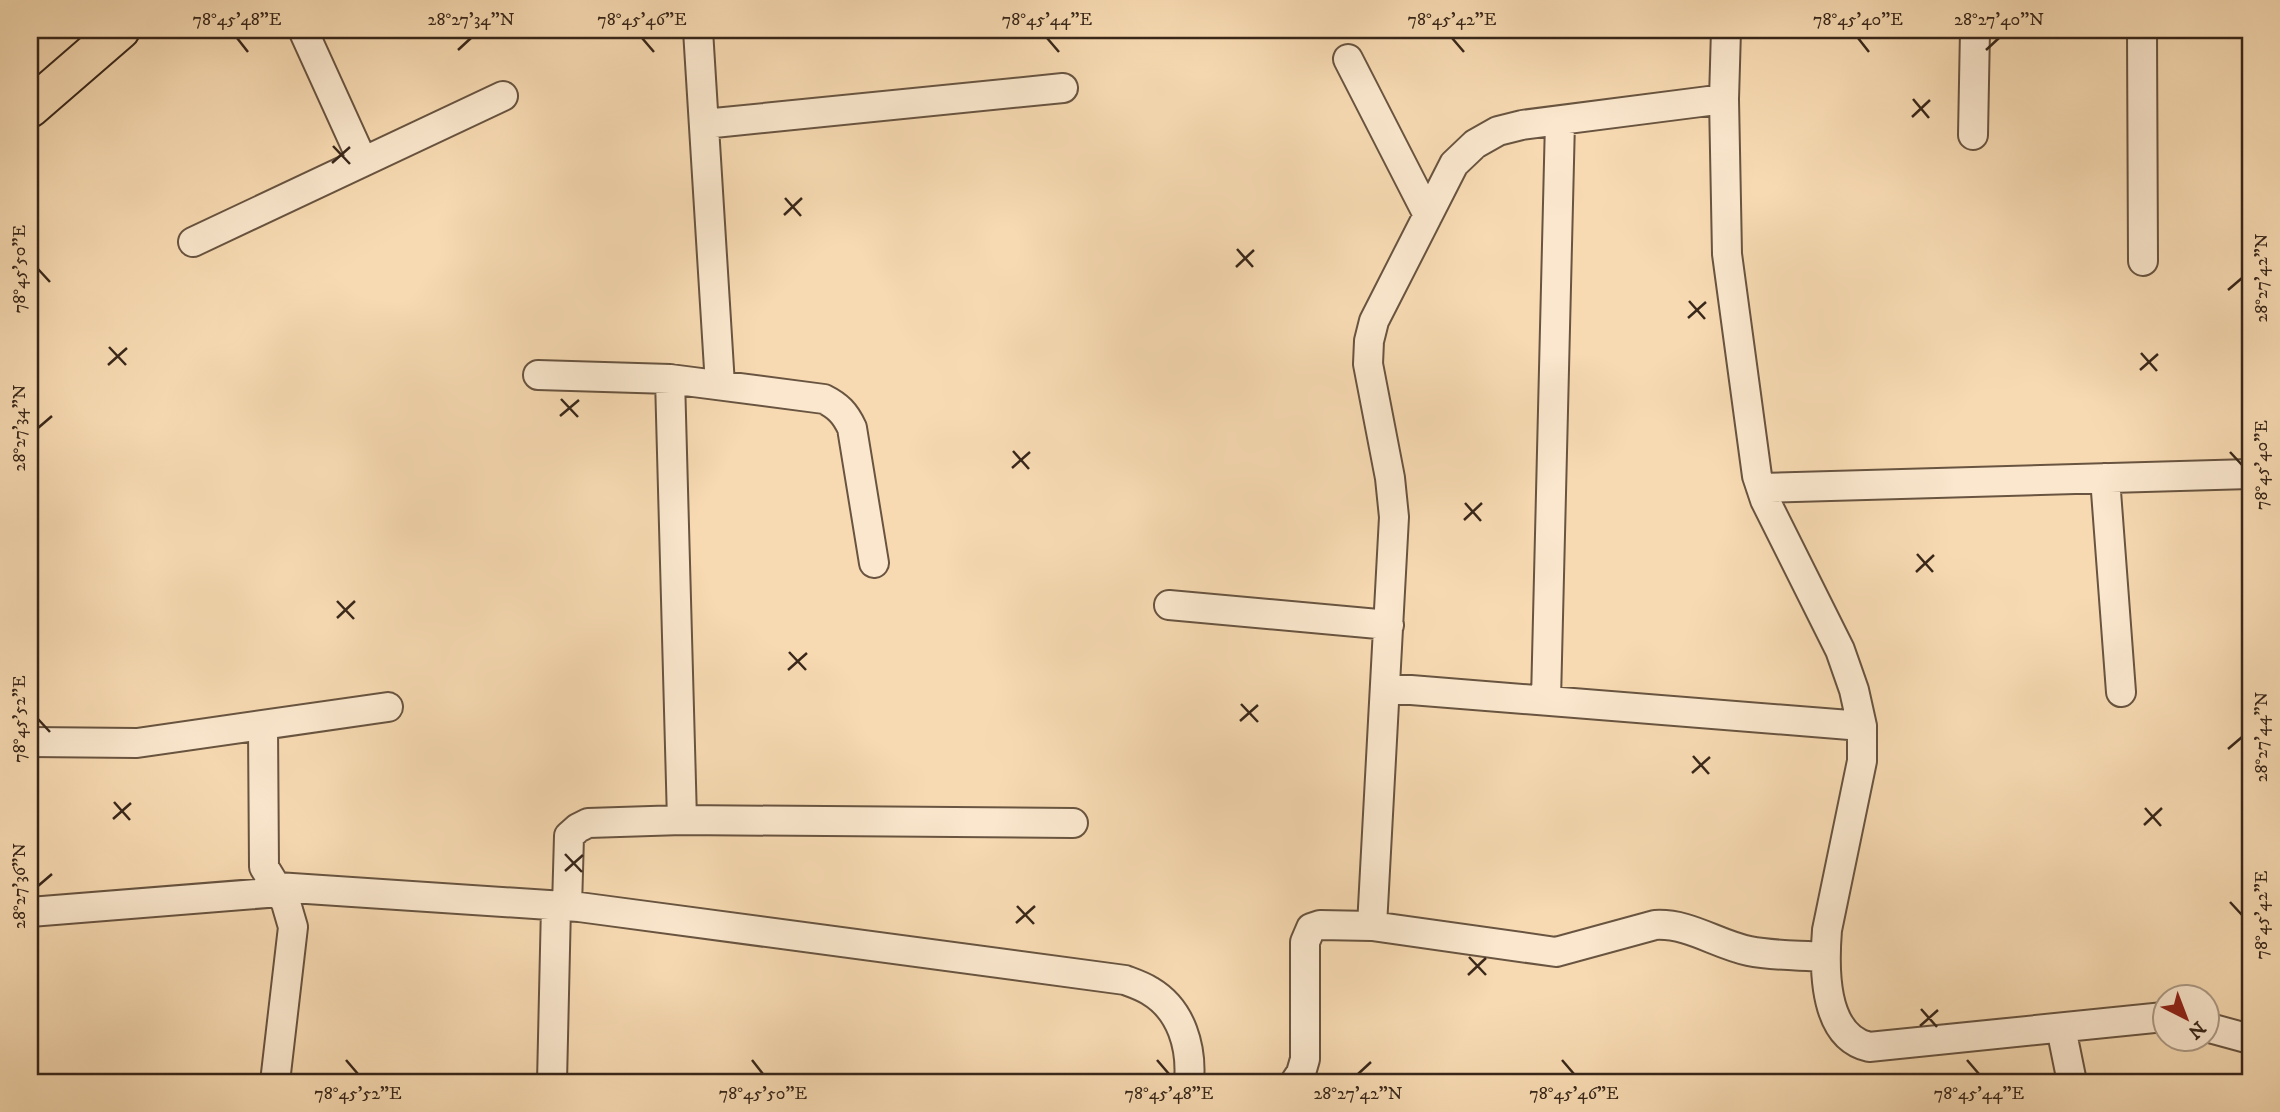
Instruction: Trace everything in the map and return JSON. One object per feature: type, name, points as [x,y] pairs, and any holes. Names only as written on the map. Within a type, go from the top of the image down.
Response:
[{"type":"main road","points":[[30,108],[120,30]]},
{"type":"street","points":[[303,30],[363,162]]},
{"type":"street","points":[[698,30],[720,385]]},
{"type":"street","points":[[1726,30],[1724,99],[1728,270],[1757,477],[1840,650],[1854,690],[1862,726],[1862,761],[1827,930],[1825,957],[1833,1014],[1839,1028],[1858,1044],[1869,1047],[2150,1019]]},
{"type":"street","points":[[1973,135],[1975,30]]},
{"type":"street","points":[[2142,30],[2143,261]]},
{"type":"street","points":[[1348,59],[1428,215]]},
{"type":"street","points":[[704,124],[1063,88]]},
{"type":"street","points":[[193,242],[503,96]]},
{"type":"street","points":[[1372,926],[1394,517],[1390,478],[1368,364],[1369,341],[1374,321],[1454,164],[1475,144],[1498,131],[1724,99]]},
{"type":"street","points":[[1546,700],[1560,121]]},
{"type":"street","points":[[538,375],[670,379],[824,399],[838,407],[852,428],[874,563]]},
{"type":"street","points":[[670,379],[682,820]]},
{"type":"street","points":[[1761,488],[2250,474]]},
{"type":"street","points":[[2105,478],[2121,692]]},
{"type":"street","points":[[1169,605],[1389,625]]},
{"type":"street","points":[[1386,688],[1862,726]]},
{"type":"street","points":[[30,742],[137,743],[388,707]]},
{"type":"street","points":[[263,727],[264,866],[286,903],[293,927],[275,1082]]},
{"type":"street","points":[[552,1082],[567,844],[569,836],[588,823],[682,820],[1073,823]]},
{"type":"street","points":[[30,912],[278,890],[561,906],[1125,980],[1152,992],[1173,1012],[1186,1035],[1189,1082]]},
{"type":"street","points":[[1295,1082],[1305,1059],[1305,942],[1311,928],[1320,925],[1372,926],[1540,951],[1556,951],[1654,925],[1668,924],[1683,926],[1751,951],[1825,957]]},
{"type":"street","points":[[2061,1028],[2072,1082]]},
{"type":"street","points":[[2220,1031],[2250,1039]]}]
